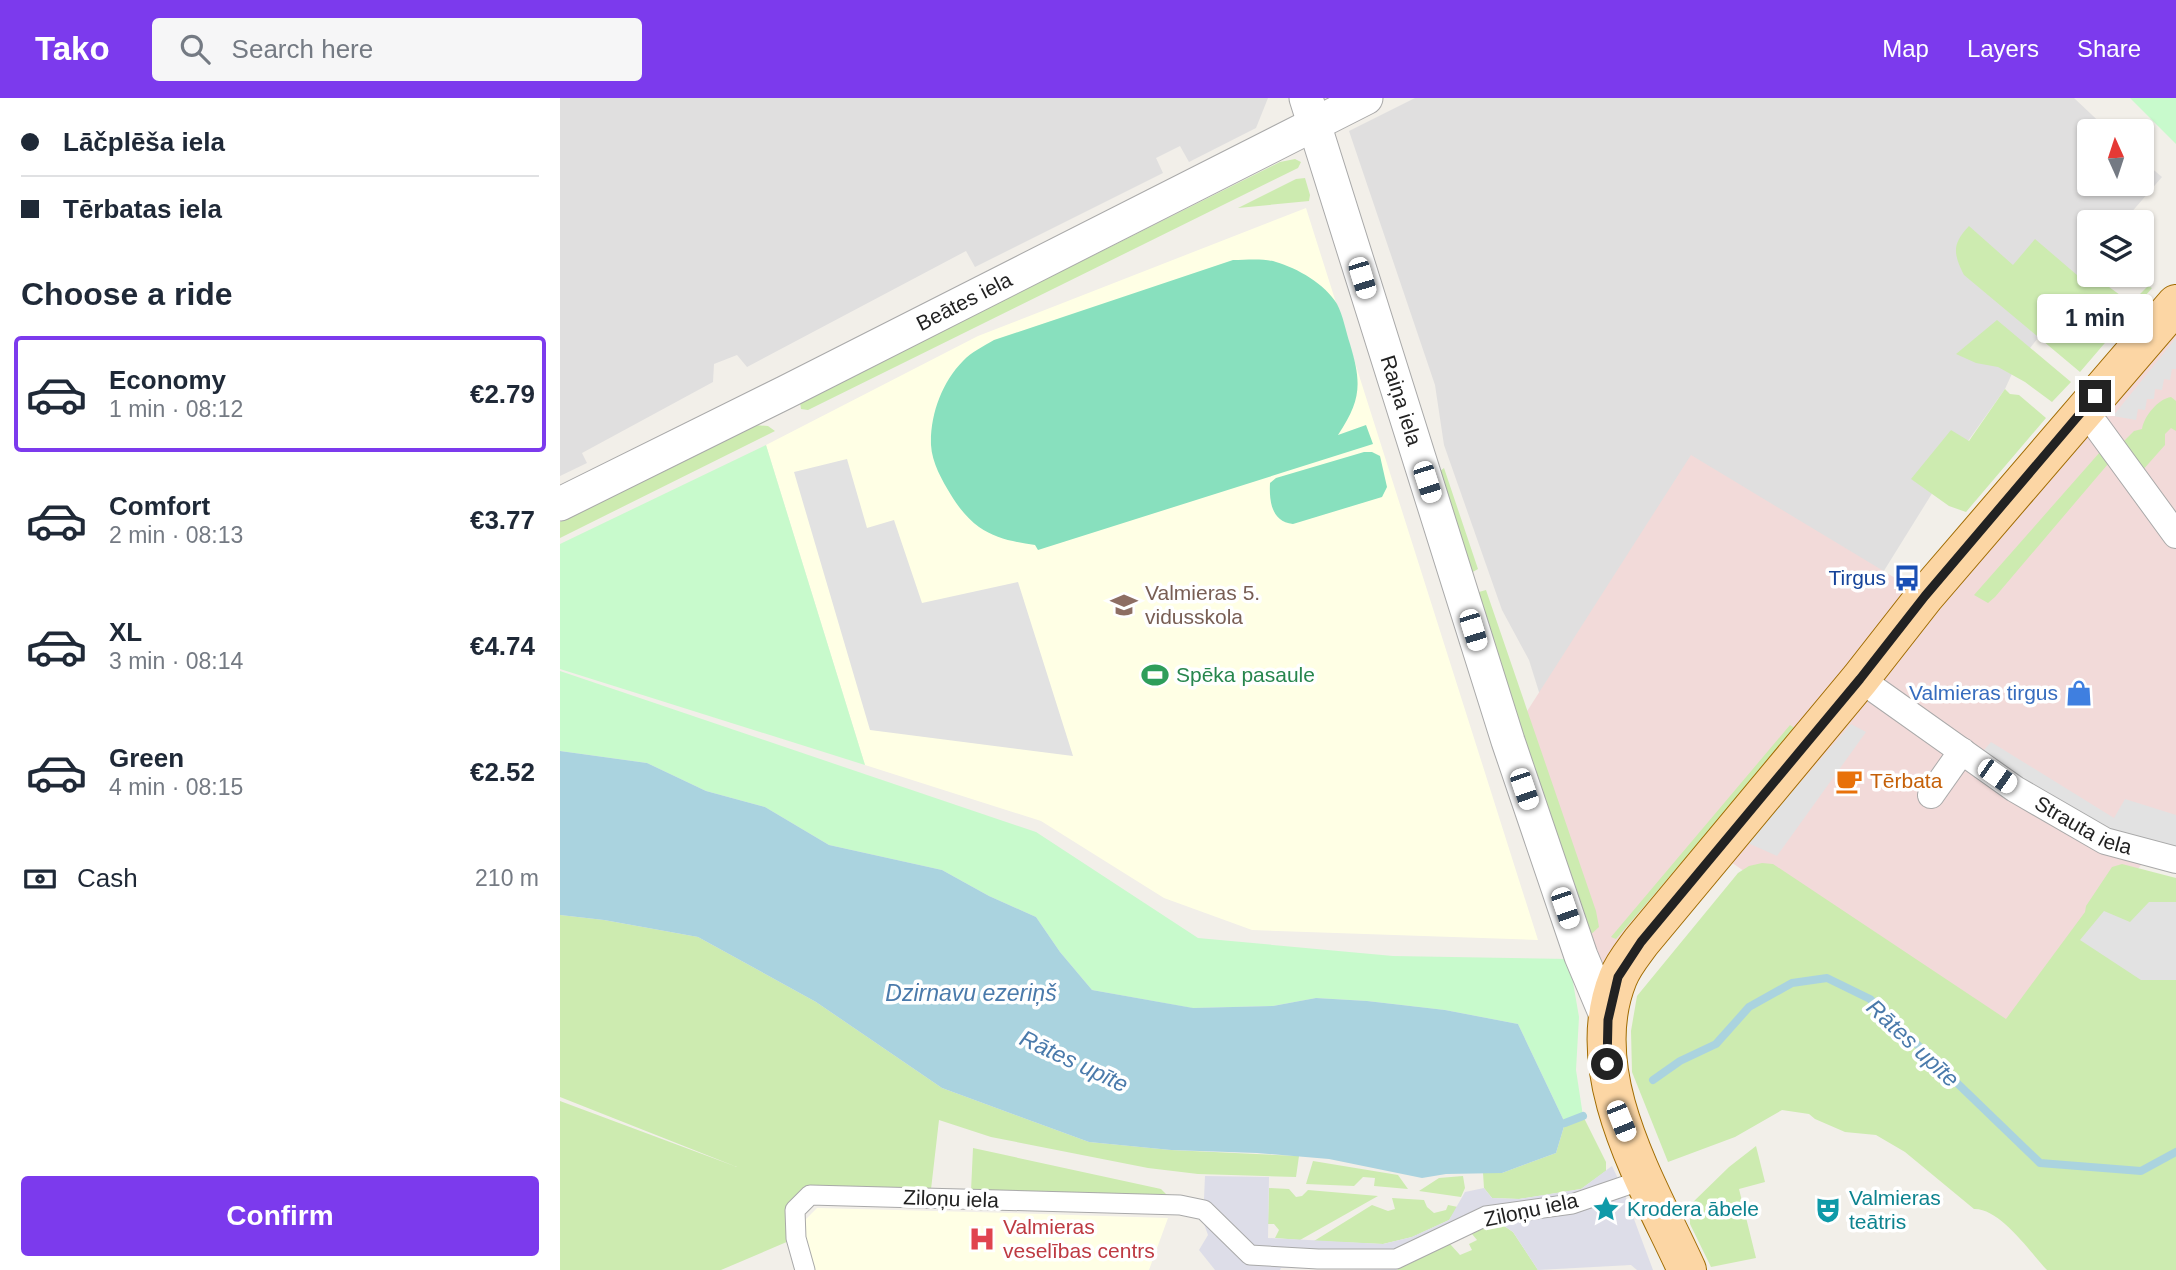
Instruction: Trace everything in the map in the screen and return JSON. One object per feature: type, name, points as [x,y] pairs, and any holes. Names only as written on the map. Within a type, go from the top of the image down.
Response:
[{"type":"main road","points":[[1687,1270],[1621,1121],[1607,1064],[1608,1020],[1618,977],[1641,942],[1860,679],[1925,596],[2176,304]]},
{"type":"street","name":"Beātes iela","points":[[560,504],[798,386],[1309,111],[1366,98]]},
{"type":"street","name":"Raiņa iela","points":[[1309,111],[1508,740],[1581,956],[1608,1020]]},
{"type":"street","points":[[2084,409],[2176,534]]},
{"type":"street","name":"Strauta iela","points":[[1860,679],[2015,789],[2105,841],[2176,860]]},
{"type":"street","points":[[1931,795],[1962,751]]},
{"type":"street","name":"Ziloņu iela","points":[[805,1270],[796,1238],[795,1210],[810,1195],[1180,1205],[1204,1210],[1250,1255],[1318,1259],[1396,1259],[1486,1216],[1572,1204],[1645,1179]]},
{"type":"shaded area","points":[[560,98],[1268,98],[1256,128],[1189,162],[1180,146],[1156,158],[1163,173],[975,267],[966,251],[747,367],[737,355],[714,364],[713,382],[582,453],[587,463],[560,476]]},
{"type":"shaded area","points":[[1415,98],[2074,98],[2096,119],[2077,119],[2077,196],[2146,196],[2133,210],[2077,210],[2078,287],[2015,367],[2005,389],[1941,479],[1877,582],[1604,900],[1529,660],[1502,610],[1444,445],[1435,385],[1349,131]]},
{"type":"shaded area","points":[[2154,170],[2162,177],[2154,186]]},
{"type":"shaded area","name":"Valmieras 5. vidusskola","points":[[1306,208],[1538,940],[1252,930],[1164,898],[1041,821],[865,765],[766,445],[978,336]]},
{"type":"shaded area","points":[[2176,311],[2176,860],[2150,854],[1996,1045],[1715,851],[1608,1020],[1508,741],[1691,455],[1925,596]]},
{"type":"shaded area","points":[[2176,338],[2176,369],[2172,369],[2170,380],[2164,379],[2162,390],[2155,389],[2154,399],[2147,399],[2145,410],[2138,409],[2136,420],[2113,416]]},
{"type":"shaded area","points":[[847,459],[867,528],[894,520],[922,603],[1018,582],[1073,756],[870,730],[794,472]]},
{"type":"shaded area","points":[[1851,724],[1866,732],[1777,856],[1748,843]]},
{"type":"shaded area","points":[[1991,742],[2114,818],[2125,799],[2176,815],[2176,853],[2108,837],[1978,757]]},
{"type":"shaded area","points":[[2149,902],[2176,902],[2176,980],[2141,980],[2080,940],[2104,911],[2130,922]]},
{"type":"shaded area","points":[[1612,1166],[1653,1270],[1637,1270],[1631,1265],[1538,1270],[1513,1232],[1497,1221],[1396,1270],[1215,1270],[1199,1250],[1208,1235],[1203,1221],[1205,1176],[1269,1177],[1268,1238],[1383,1244],[1412,1237],[1449,1220],[1465,1192],[1484,1188],[1492,1198],[1519,1199],[1581,1189]]},
{"type":"shaded area","name":"Valmieras veselības centrs","points":[[817,1208],[1168,1218],[1149,1270],[810,1270],[803,1222]]},
{"type":"green space","points":[[2130,98],[2176,98],[2176,144],[2154,119]]},
{"type":"green space","points":[[1295,159],[1301,162],[1298,168],[808,410],[801,409],[800,402],[1280,162]]},
{"type":"green space","points":[[1305,178],[1309,201],[1238,208],[1296,179]]},
{"type":"green space","points":[[1969,226],[2013,265],[2035,239],[2077,275],[2077,287],[2109,287],[2131,303],[2147,287],[2152,288],[2080,372],[1964,275],[1956,255],[1960,238]]},
{"type":"green space","points":[[1233,260],[1276,262],[1310,278],[1332,297],[1343,318],[1358,381],[1351,412],[1338,435],[1366,425],[1373,444],[1038,550],[1035,545],[992,534],[967,517],[941,477],[931,445],[935,411],[943,389],[966,358],[994,340]]},
{"type":"green space","points":[[1997,320],[2071,382],[2052,402],[1998,367],[1976,363],[1956,354]]},
{"type":"green space","points":[[2005,389],[2010,394],[2019,395],[2046,418],[1966,512],[1949,506],[1911,479],[1951,430],[1969,441]]},
{"type":"green space","points":[[2171,397],[2176,401],[2176,431],[2171,428],[2165,434],[2165,445],[2142,471],[2123,442],[2134,431],[2142,429],[2152,409]]},
{"type":"green space","points":[[753,425],[768,426],[775,431],[560,538],[560,522]]},
{"type":"green space","points":[[766,445],[865,765],[560,669],[560,544]]},
{"type":"green space","points":[[1364,452],[1380,456],[1387,487],[1382,497],[1293,524],[1276,515],[1271,504],[1270,483],[1276,478]]},
{"type":"green space","points":[[2100,452],[2108,464],[1995,597],[1988,603],[1974,595]]},
{"type":"green space","points":[[1444,468],[1478,569],[1471,573],[1434,476]]},
{"type":"green space","points":[[1486,590],[1596,911],[1599,927],[1588,937],[1472,594]]},
{"type":"green space","points":[[560,671],[1036,832],[1198,938],[1393,956],[1569,959],[1579,1017],[1576,1070],[1583,1116],[1565,1123],[1518,1024],[1445,1010],[1367,1001],[1316,998],[1273,1006],[1192,1008],[1092,990],[1060,952],[1036,917],[989,896],[942,870],[829,845],[765,807],[706,791],[647,763],[560,751]]},
{"type":"green space","points":[[1790,725],[1796,729],[1616,939],[1611,937]]},
{"type":"green space","points":[[1773,864],[2006,1019],[2085,912],[2086,906],[2112,867],[2122,864],[2176,878],[2176,1270],[2047,1270],[2004,1223],[1984,1211],[1974,1209],[1905,1152],[1876,1135],[1845,1132],[1809,1114],[1782,1110],[1735,1137],[1668,1162],[1632,1072],[1631,1031],[1637,996],[1738,873],[1749,866]]},
{"type":"green space","points":[[560,915],[698,937],[816,1002],[942,1088],[1089,1142],[1171,1150],[1299,1156],[1296,1177],[1198,1174],[1148,1168],[991,1137],[939,1120],[930,1198],[810,1195],[796,1238],[721,1270],[560,1270],[560,1101],[737,1167],[560,1097]]},
{"type":"green space","points":[[1583,1116],[1606,1162],[1606,1171],[1581,1189],[1519,1199],[1492,1198],[1484,1188],[1483,1173],[1502,1173],[1556,1153],[1565,1123]]},
{"type":"green space","points":[[1756,1146],[1765,1182],[1739,1189],[1756,1258],[1711,1267],[1690,1224],[1690,1205],[1729,1167]]},
{"type":"green space","points":[[973,1148],[1161,1189],[1170,1198],[971,1191]]},
{"type":"green space","points":[[1313,1161],[1398,1175],[1408,1189],[1374,1186],[1375,1178],[1363,1177],[1354,1186],[1306,1184]]},
{"type":"green space","points":[[1463,1176],[1465,1188],[1461,1197],[1419,1191],[1439,1178]]},
{"type":"green space","points":[[1269,1188],[1289,1189],[1296,1197],[1302,1196],[1308,1190],[1378,1196],[1300,1240],[1275,1238],[1279,1230],[1274,1224],[1268,1224]]},
{"type":"green space","points":[[1392,1198],[1424,1200],[1434,1213],[1446,1210],[1448,1205],[1458,1207],[1449,1220],[1412,1237],[1383,1244],[1314,1241],[1372,1205],[1388,1211],[1395,1209]]},
{"type":"green space","points":[[1497,1221],[1513,1232],[1538,1270],[1396,1270],[1450,1244],[1460,1255],[1472,1250],[1469,1244],[1477,1240],[1472,1234]]},
{"type":"water","name":"Dzirnavu ezeriņš","points":[[560,751],[647,763],[706,791],[765,807],[829,845],[942,870],[989,896],[1036,917],[1060,952],[1092,990],[1193,1008],[1273,1006],[1316,998],[1367,1001],[1445,1010],[1518,1024],[1565,1123],[1556,1153],[1502,1173],[1446,1174],[1422,1178],[1329,1159],[1171,1150],[1089,1142],[942,1088],[816,1002],[698,937],[560,915]]},
{"type":"waterway","name":"Rātes upīte","points":[[1653,1080],[1680,1061],[1716,1044],[1749,1007],[1792,983],[1827,978],[1870,999],[2040,1163],[2141,1171],[2176,1152]]},
{"type":"waterway","name":"Rātes upīte","points":[[1565,1123],[1583,1116]]},
{"type":"place","name":"Tirgus","points":[[1907,578]]},
{"type":"place","name":"Valmieras 5. vidusskola","points":[[1124,605]]},
{"type":"place","name":"Spēka pasaule","points":[[1155,675]]},
{"type":"place","name":"Valmieras tirgus","points":[[2079,693]]},
{"type":"place","name":"Tērbata","points":[[1849,781]]},
{"type":"place","name":"Krodera ābele","points":[[1606,1209]]},
{"type":"place","name":"Valmieras teātris","points":[[1828,1210]]},
{"type":"place","name":"Valmieras veselības centrs","points":[[982,1239]]},
{"type":"route","points":[[1607,1064],[1608,1020],[1618,977],[1641,942],[1860,679],[1925,596],[2095,396]]}]
